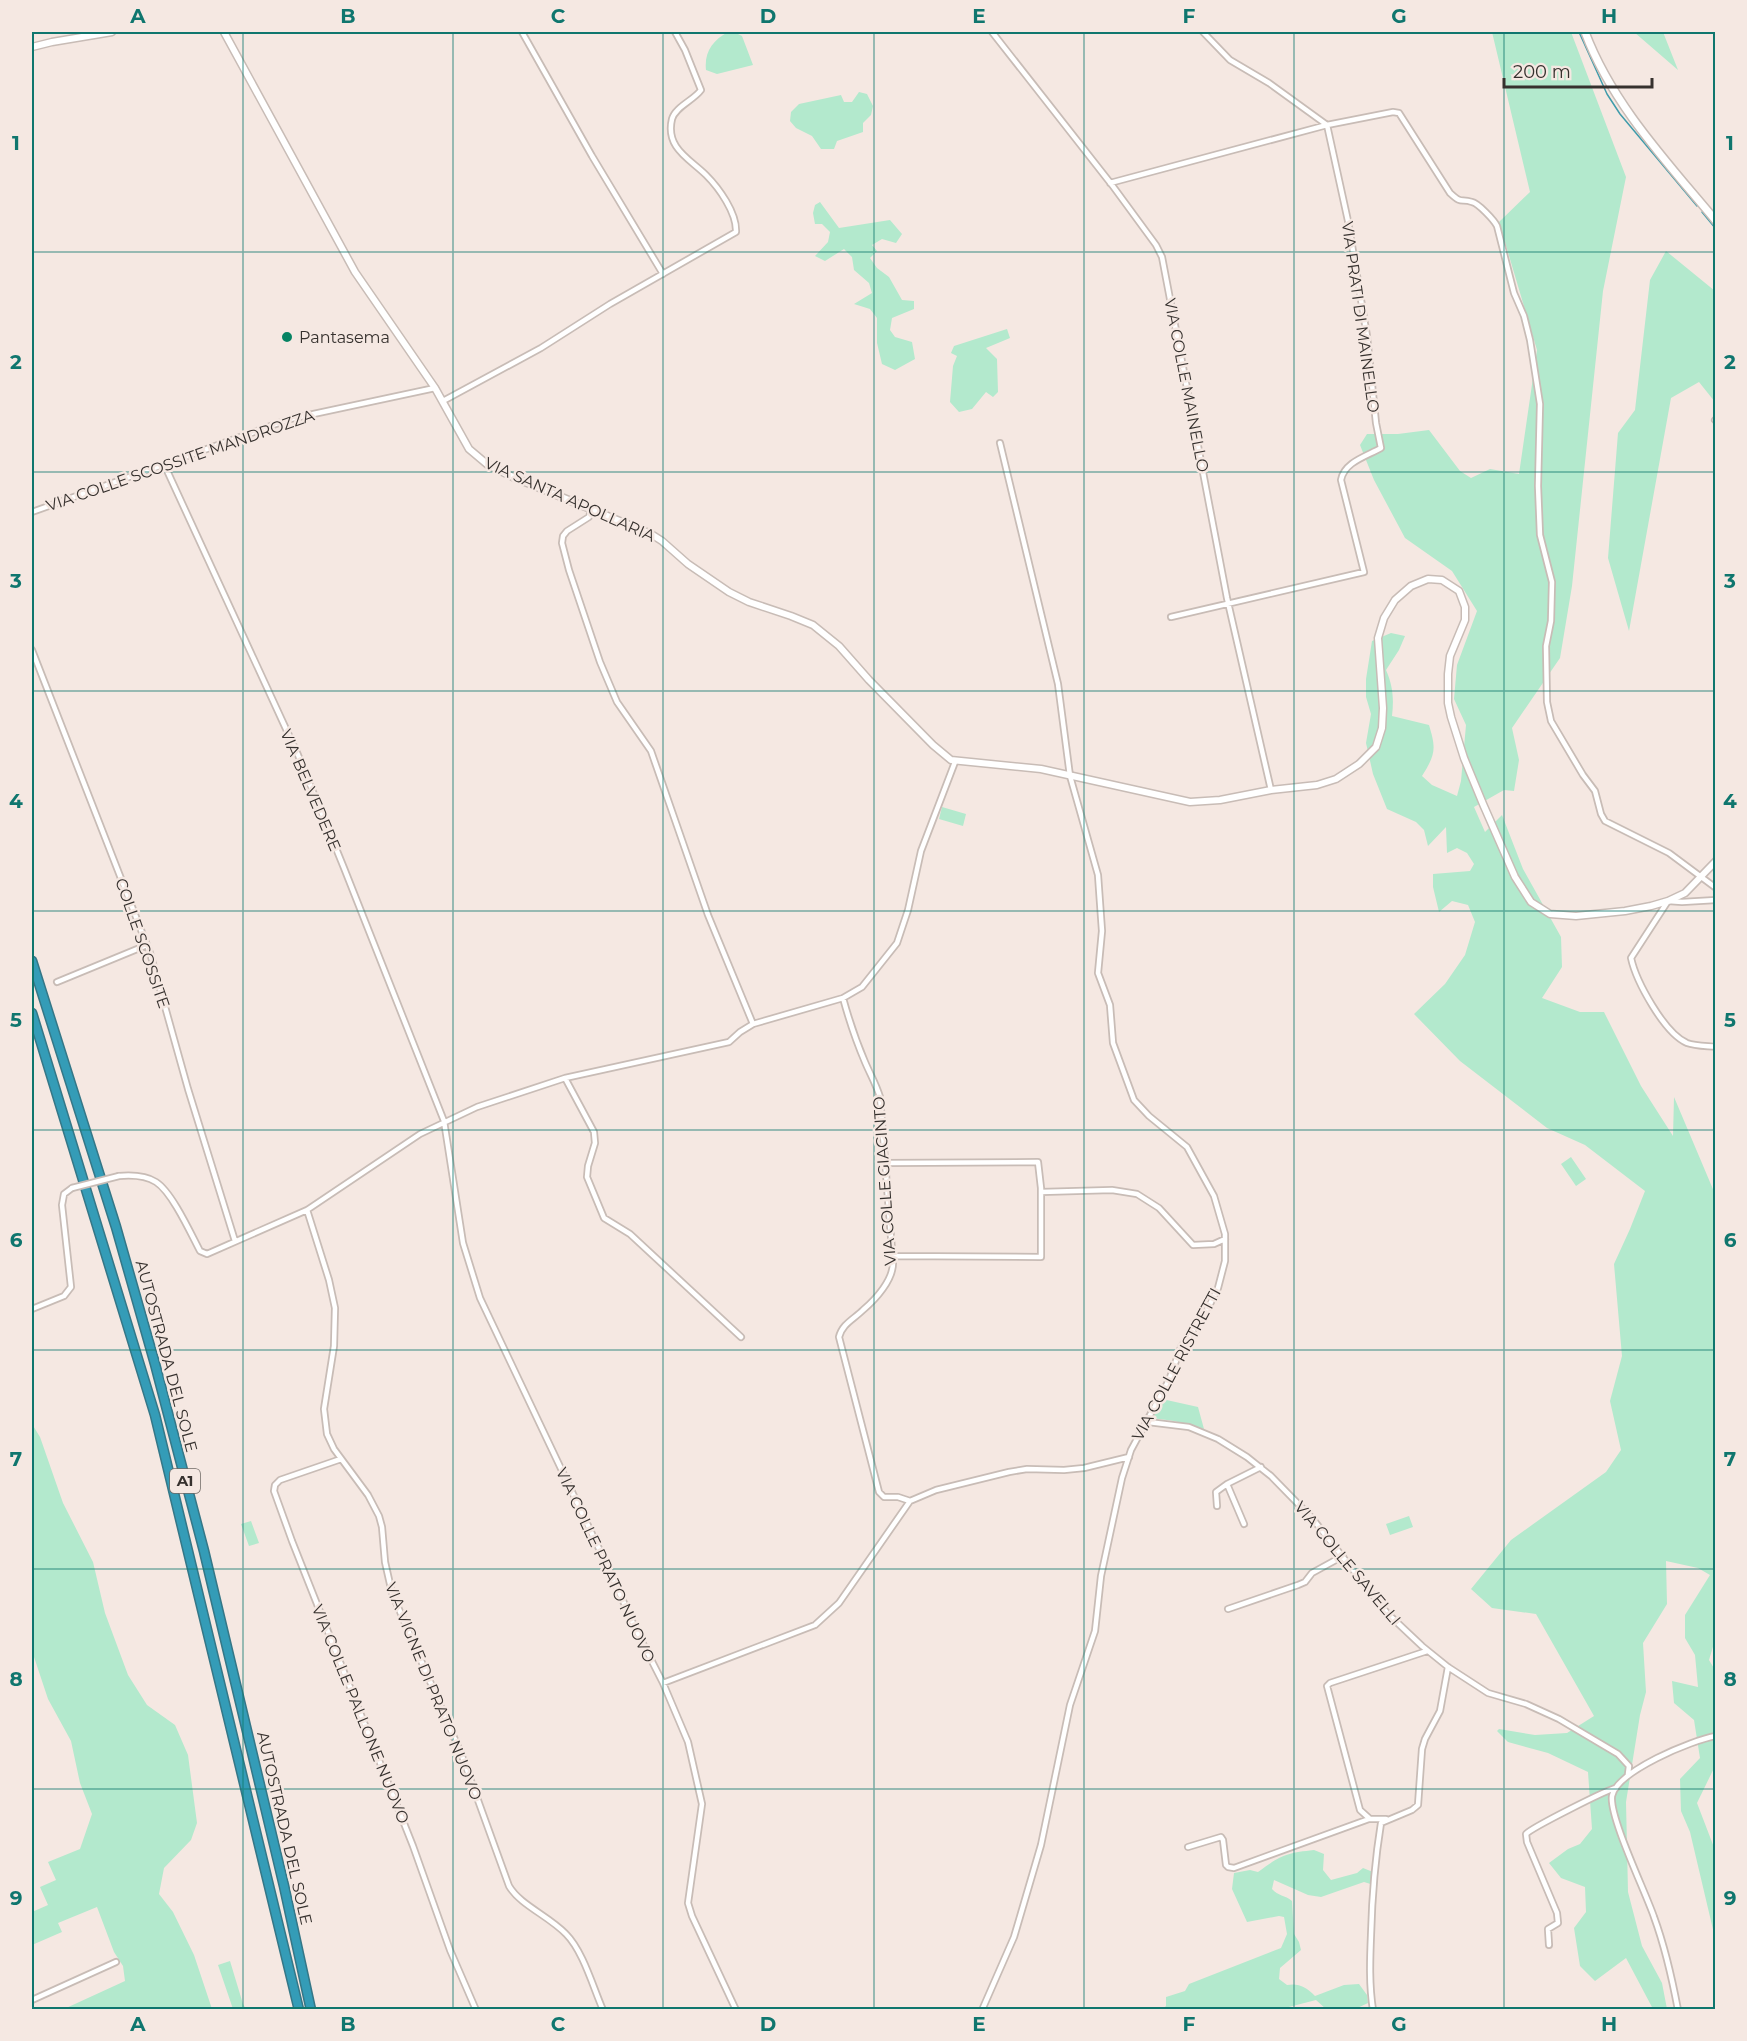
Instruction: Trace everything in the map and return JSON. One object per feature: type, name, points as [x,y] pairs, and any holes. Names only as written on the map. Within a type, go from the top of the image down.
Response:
[{"type":"highway","name":"AUTOSTRADA DEL SOLE","points":[[32,961],[113,1216],[155,1364],[204,1551],[284,1886],[310,2010]]},
{"type":"highway","name":"AUTOSTRADA DEL SOLE","points":[[32,1012],[155,1415],[299,2010]]},
{"type":"main road","points":[[1585,32],[1596,60],[1631,118],[1716,221]]},
{"type":"street","points":[[32,47],[112,32]]},
{"type":"street","name":"VIA SANTA APOLLARIA","points":[[224,32],[355,272],[435,388],[465,444],[485,463],[513,477],[662,541],[697,570],[748,602],[813,625],[839,646],[946,758],[955,762]]},
{"type":"street","points":[[522,32],[592,156],[663,274]]},
{"type":"street","points":[[443,401],[541,348],[610,303],[731,236],[736,230],[732,216],[717,188],[707,175],[680,153],[674,141],[671,125],[673,117],[701,90],[675,32]]},
{"type":"street","name":"VIA COLLE MAINELLO","points":[[992,32],[1110,183],[1156,245],[1162,257],[1228,604],[1271,790]]},
{"type":"street","points":[[1203,32],[1230,60],[1269,83],[1328,125]]},
{"type":"street","points":[[1110,183],[1328,125],[1393,112],[1399,113],[1448,191],[1461,202],[1474,203],[1493,219],[1498,227],[1514,293],[1524,316],[1540,404],[1538,486],[1540,535],[1552,582],[1553,603],[1545,667],[1547,702],[1551,721],[1595,791],[1605,821],[1670,853],[1716,888]]},
{"type":"street","name":"VIA PRATI DI MAINELLO","points":[[1228,604],[1361,574],[1364,571],[1341,487],[1341,477],[1349,466],[1381,447],[1376,423],[1368,339],[1350,230],[1328,125]]},
{"type":"street","name":"VIA COLLE SCOSSITE MANDROZZA","points":[[32,512],[290,419],[435,388]]},
{"type":"street","name":"VIA COLLE RISTRETTI","points":[[982,2010],[1014,1937],[1042,1842],[1070,1705],[1095,1631],[1101,1576],[1122,1478],[1140,1431],[1148,1422],[1169,1380],[1181,1347],[1207,1310],[1218,1288],[1225,1261],[1225,1239],[1214,1196],[1187,1147],[1141,1109],[1134,1100],[1113,1042],[1110,1005],[1098,973],[1102,931],[1098,875],[1070,776],[1058,684],[1000,443]]},
{"type":"street","name":"VIA BELVEDERE","points":[[164,464],[298,755],[444,1121]]},
{"type":"street","points":[[591,510],[589,517],[563,536],[562,543],[568,570],[600,662],[617,702],[651,751],[704,905],[753,1024]]},
{"type":"street","points":[[32,1308],[59,1299],[69,1291],[72,1284],[62,1206],[64,1194],[72,1188],[118,1176],[141,1176],[160,1184],[183,1218],[202,1254],[208,1254],[307,1210],[420,1134],[477,1107],[565,1078],[729,1042],[753,1024],[843,998],[862,987],[897,943],[908,910],[921,851],[955,762],[1031,767],[1190,802],[1223,800],[1271,790],[1329,782],[1354,768],[1373,750],[1380,738],[1383,719],[1378,638],[1384,618],[1395,600],[1411,586],[1428,579],[1442,580],[1459,591],[1465,607],[1465,620],[1450,656],[1448,703],[1451,717],[1482,804],[1515,877],[1531,902],[1550,914],[1576,916],[1625,911],[1668,901],[1685,893],[1716,861]]},
{"type":"street","points":[[1171,617],[1228,604]]},
{"type":"street","name":"COLLE SCOSSITE","points":[[32,650],[147,945],[235,1241]]},
{"type":"street","points":[[1668,901],[1716,900]]},
{"type":"street","points":[[1668,901],[1631,958],[1635,974],[1660,1015],[1678,1037],[1689,1043],[1716,1047]]},
{"type":"street","points":[[57,982],[147,945]]},
{"type":"street","name":"VIA COLLE GIACINTO","points":[[843,998],[853,1030],[880,1097],[893,1268],[890,1278],[866,1308],[843,1328],[839,1344],[879,1492],[885,1497],[898,1497],[910,1501]]},
{"type":"street","points":[[565,1078],[594,1132],[596,1143],[588,1166],[587,1177],[604,1218],[630,1234],[741,1337]]},
{"type":"street","name":"VIA COLLE PRATO NUOVO","points":[[444,1121],[463,1243],[474,1284],[663,1683],[688,1742],[702,1802],[700,1829],[690,1882],[689,1909],[736,2010]]},
{"type":"street","points":[[885,1163],[1038,1162],[1041,1192],[1041,1257],[892,1256]]},
{"type":"street","points":[[1041,1192],[1112,1190],[1131,1192],[1147,1199],[1159,1208],[1193,1245],[1214,1244],[1225,1239]]},
{"type":"street","name":"VIA VIGNE DI PRATO NUOVO","points":[[307,1210],[333,1295],[336,1320],[324,1409],[327,1434],[379,1516],[392,1593],[462,1756],[509,1886],[520,1900],[554,1922],[571,1939],[603,2010]]},
{"type":"street","name":"VIA COLLE SAVELLI","points":[[1148,1422],[1189,1427],[1208,1434],[1261,1467],[1298,1502],[1387,1613],[1427,1651],[1483,1691],[1526,1704],[1559,1719],[1622,1758],[1629,1767],[1628,1774]]},
{"type":"street","points":[[663,1683],[815,1625],[839,1603],[910,1501],[936,1490],[1008,1472],[1027,1469],[1084,1468],[1129,1457]]},
{"type":"street","name":"VIA COLLE PALLONE NUOVO","points":[[341,1459],[280,1480],[275,1485],[274,1491],[413,1846],[450,1950],[476,2010]]},
{"type":"street","points":[[1217,1506],[1216,1492],[1261,1467]]},
{"type":"street","points":[[1227,1484],[1244,1524]]},
{"type":"street","points":[[1228,1609],[1305,1582],[1312,1573],[1343,1556]]},
{"type":"street","points":[[1370,1819],[1364,1815],[1359,1804],[1328,1686],[1330,1683],[1427,1651]]},
{"type":"street","points":[[1373,2010],[1370,1958],[1373,1890],[1381,1823],[1412,1810],[1418,1805],[1422,1749],[1442,1703],[1448,1667]]},
{"type":"street","points":[[1678,2010],[1670,1968],[1655,1919],[1632,1862],[1612,1796],[1628,1774],[1697,1741],[1716,1736]]},
{"type":"street","points":[[1549,1945],[1548,1928],[1557,1924],[1557,1913],[1527,1842],[1526,1834],[1536,1826],[1599,1794],[1616,1788]]},
{"type":"street","points":[[1188,1847],[1221,1837],[1226,1865],[1228,1868],[1234,1868],[1370,1819],[1388,1819]]},
{"type":"street","points":[[32,2000],[116,1962]]},
{"type":"green space","points":[[728,32],[742,36],[753,65],[717,74],[706,70],[708,52],[718,39]]},
{"type":"green space","points":[[1492,32],[1571,32],[1626,177],[1603,291],[1572,586],[1560,658],[1512,728],[1519,760],[1514,791],[1504,790],[1474,807],[1485,832],[1502,815],[1523,869],[1561,937],[1562,967],[1542,998],[1580,1012],[1604,1012],[1641,1086],[1673,1136],[1674,1097],[1715,1194],[1716,1637],[1709,1660],[1715,1670],[1716,1764],[1697,1803],[1715,1850],[1715,1938],[1690,1832],[1681,1811],[1680,1779],[1700,1758],[1694,1720],[1674,1703],[1672,1681],[1698,1687],[1695,1655],[1685,1638],[1685,1615],[1710,1575],[1698,1568],[1666,1561],[1667,1604],[1643,1643],[1646,1692],[1626,1802],[1628,1892],[1642,1946],[1662,1983],[1667,2009],[1653,2009],[1626,1958],[1595,1981],[1580,1966],[1574,1928],[1586,1912],[1585,1887],[1561,1878],[1549,1863],[1568,1849],[1580,1844],[1592,1829],[1588,1772],[1548,1753],[1508,1742],[1497,1731],[1499,1729],[1535,1735],[1567,1733],[1594,1716],[1536,1614],[1492,1608],[1471,1589],[1511,1540],[1606,1472],[1621,1450],[1610,1401],[1622,1356],[1614,1264],[1645,1191],[1585,1145],[1547,1128],[1460,1061],[1414,1014],[1445,984],[1465,955],[1475,922],[1468,905],[1452,901],[1439,912],[1433,887],[1433,874],[1470,871],[1474,864],[1467,853],[1457,848],[1447,853],[1446,827],[1428,846],[1424,830],[1416,822],[1387,809],[1373,774],[1366,743],[1371,714],[1366,697],[1366,679],[1372,641],[1391,633],[1405,636],[1386,670],[1392,693],[1392,716],[1429,725],[1433,751],[1422,776],[1432,785],[1457,796],[1461,781],[1466,725],[1454,699],[1457,665],[1477,611],[1452,571],[1405,538],[1374,480],[1360,445],[1367,434],[1398,434],[1429,430],[1460,471],[1471,478],[1490,469],[1519,474],[1537,350],[1499,222],[1530,192]]},
{"type":"green space","points":[[1634,32],[1663,32],[1678,70]]},
{"type":"green space","points":[[859,92],[867,94],[873,106],[871,115],[863,123],[863,132],[837,141],[834,149],[821,149],[812,136],[796,128],[790,121],[791,112],[799,104],[841,95],[844,102],[852,102]]},
{"type":"green space","points":[[820,202],[839,228],[890,220],[902,234],[896,243],[882,239],[872,245],[877,251],[870,258],[877,268],[889,277],[902,300],[914,301],[914,309],[892,318],[890,330],[895,337],[912,342],[915,359],[895,370],[882,364],[877,343],[877,318],[870,309],[854,304],[872,293],[869,283],[854,270],[852,257],[844,249],[825,261],[815,256],[828,242],[830,232],[822,224],[815,224],[813,213],[815,205]]},
{"type":"green space","points":[[1666,251],[1715,291],[1715,402],[1699,382],[1671,398],[1629,631],[1608,558],[1618,433],[1635,410],[1650,280]]},
{"type":"green space","points":[[1007,329],[1010,338],[986,348],[997,359],[998,392],[993,397],[986,392],[972,409],[959,412],[950,402],[953,366],[957,356],[951,353],[954,346]]},
{"type":"green space","points":[[942,807],[966,814],[963,826],[939,819]]},
{"type":"green space","points":[[1571,1157],[1586,1179],[1576,1186],[1561,1164]]},
{"type":"green space","points":[[1162,1399],[1198,1407],[1204,1429],[1152,1418]]},
{"type":"green space","points":[[32,1424],[40,1437],[63,1503],[93,1562],[105,1613],[128,1675],[147,1705],[175,1725],[188,1755],[197,1823],[191,1840],[164,1868],[159,1894],[173,1912],[194,1955],[212,2009],[64,2009],[125,1981],[123,1966],[114,1952],[97,1907],[58,1923],[62,1932],[32,1945],[32,1912],[48,1905],[40,1887],[56,1880],[48,1862],[80,1849],[92,1814],[80,1783],[71,1741],[48,1699],[32,1651]]},
{"type":"green space","points":[[1409,1516],[1413,1527],[1390,1535],[1386,1524]]},
{"type":"green space","points":[[251,1521],[259,1543],[249,1546],[241,1524]]},
{"type":"green space","points":[[1314,1850],[1324,1854],[1323,1870],[1331,1880],[1357,1873],[1363,1868],[1378,1874],[1377,1886],[1364,1882],[1321,1897],[1308,1895],[1274,1880],[1272,1889],[1292,1901],[1294,1934],[1301,1950],[1280,1968],[1279,1979],[1287,1985],[1302,1986],[1315,1996],[1344,1985],[1359,1984],[1367,1995],[1368,2003],[1353,2010],[1326,2009],[1316,2000],[1281,2009],[1162,2010],[1166,2006],[1166,1997],[1185,1991],[1189,1984],[1281,1948],[1287,1934],[1284,1917],[1247,1922],[1232,1889],[1234,1873],[1250,1870],[1258,1872],[1284,1856]]},
{"type":"green space","points":[[230,1961],[246,2009],[233,2009],[218,1965]]},
{"type":"waterway","points":[[1579,32],[1607,94],[1620,114],[1697,206]]},
{"type":"waterway","points":[[1702,212],[1716,229]]},
{"type":"place","name":"Pantasema","points":[[287,337]]}]
